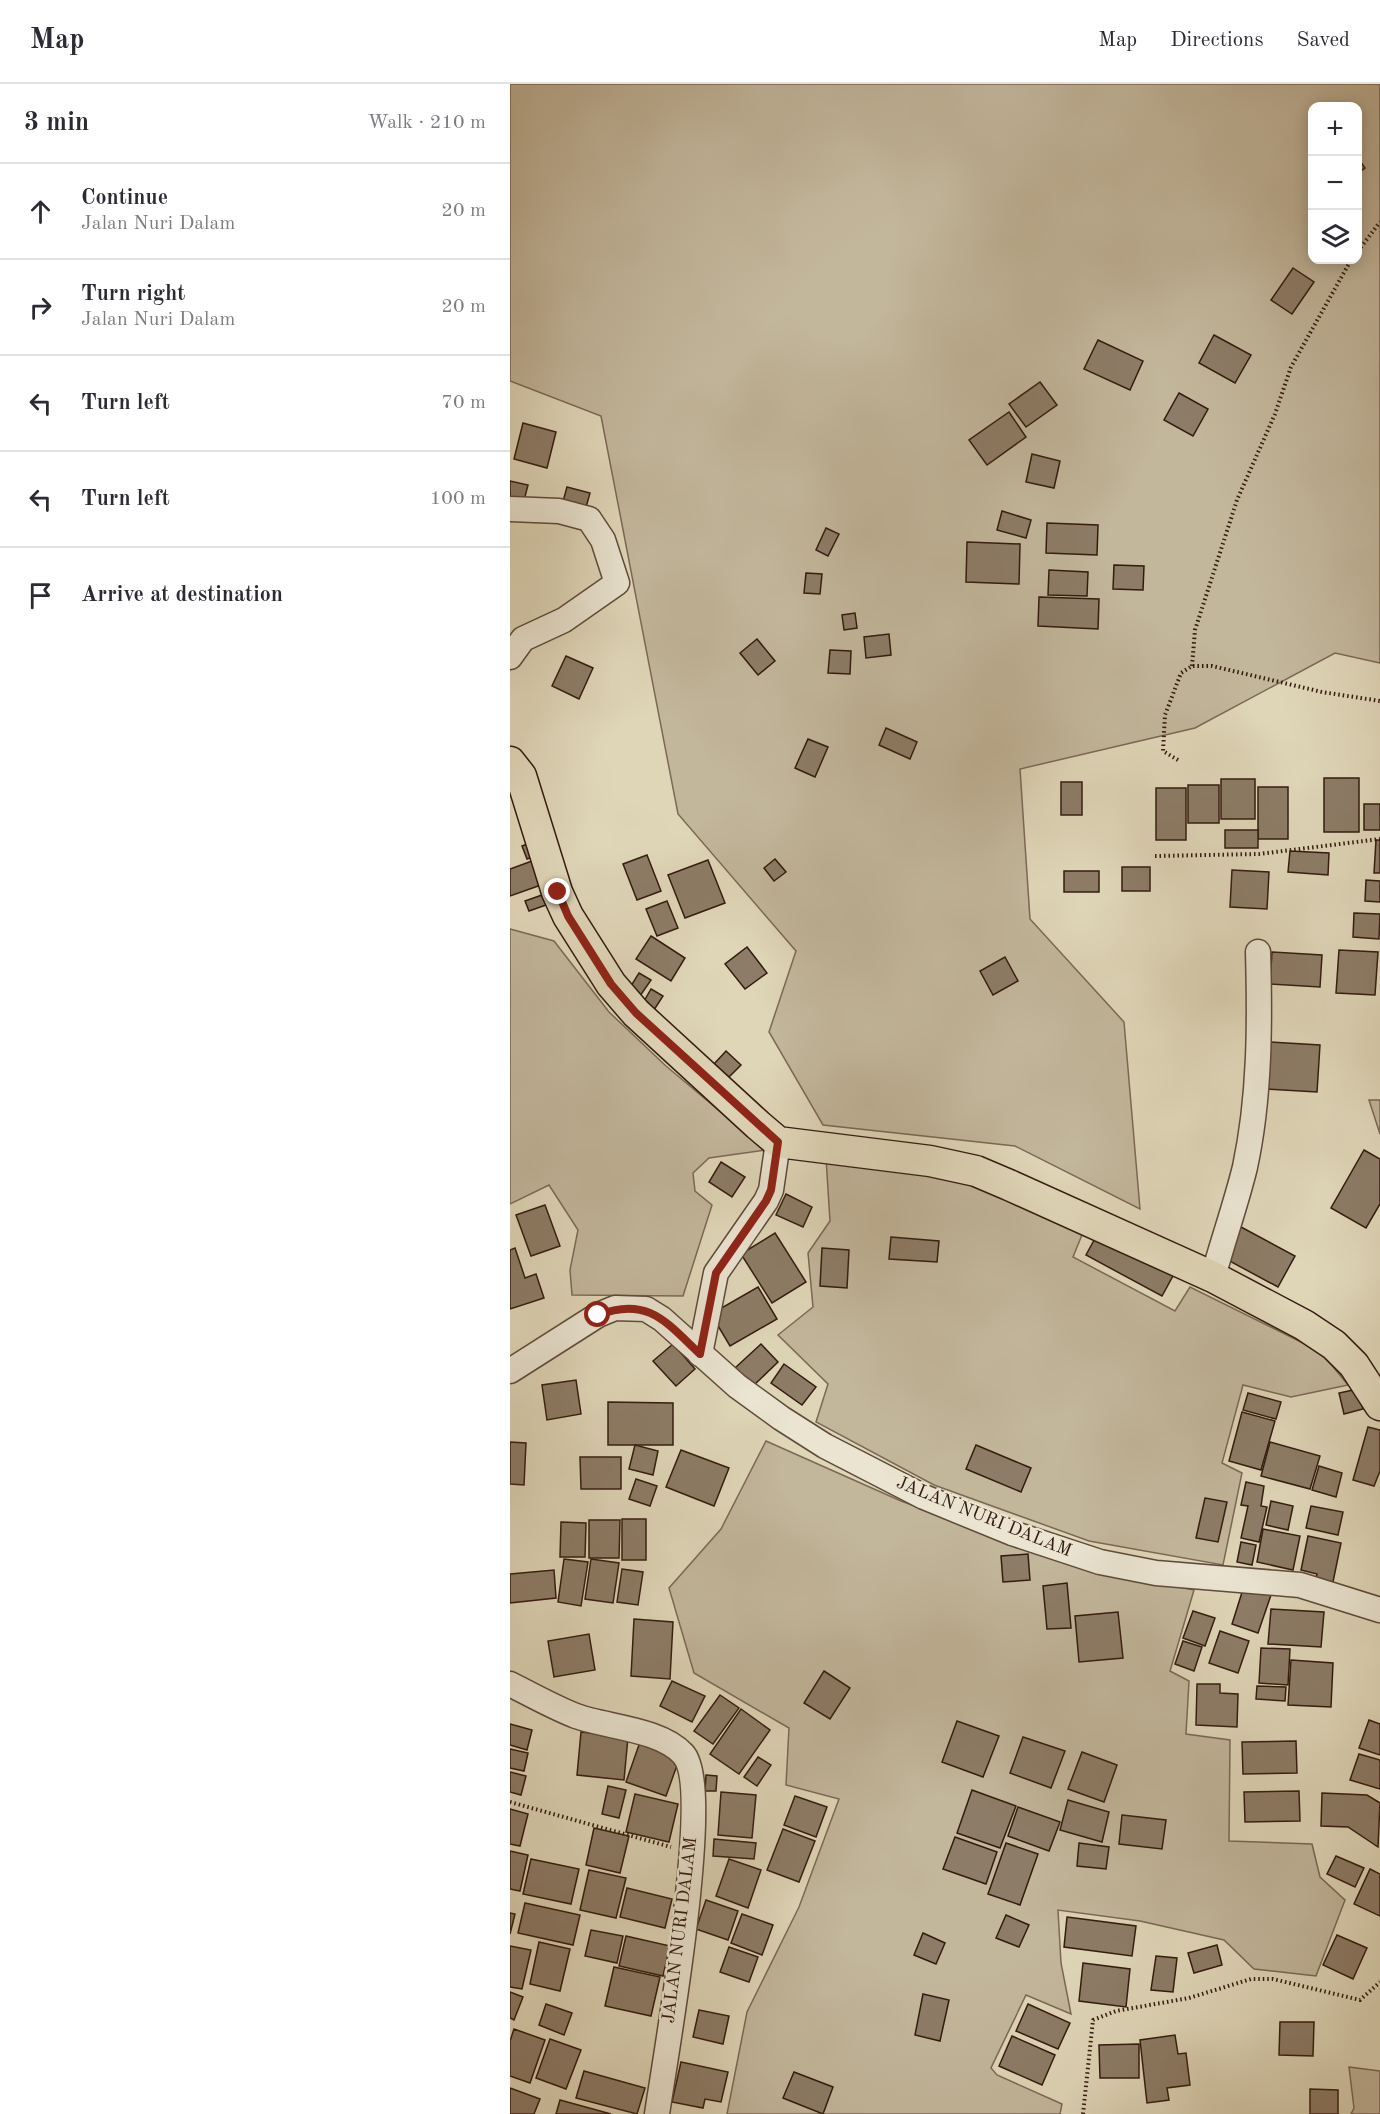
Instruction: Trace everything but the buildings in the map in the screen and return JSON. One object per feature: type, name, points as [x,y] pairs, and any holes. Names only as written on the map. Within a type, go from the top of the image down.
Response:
[{"type":"main road","points":[[510,762],[521,776],[561,900],[611,984],[636,1013],[778,1142],[930,1161],[976,1171],[1213,1277],[1304,1325],[1334,1345],[1354,1365],[1380,1405]]},
{"type":"street","points":[[510,509],[559,511],[589,519],[603,540],[616,583],[564,620],[523,639],[510,657]]},
{"type":"street","points":[[1213,1277],[1245,1166],[1254,1098],[1260,1020],[1258,952]]},
{"type":"street","points":[[700,1354],[716,1273],[766,1201],[771,1190],[778,1142]]},
{"type":"street","name":"JALAN NURI DALAM","points":[[510,1371],[598,1315],[615,1308],[632,1307],[650,1311],[737,1386],[825,1446],[924,1497],[1012,1533],[1100,1563],[1156,1573],[1300,1585],[1380,1610]]},
{"type":"street","name":"JALAN NURI DALAM","points":[[510,1684],[576,1716],[645,1734],[672,1746],[682,1753],[690,1766],[693,1854],[657,2114]]},
{"type":"path","points":[[1362,246],[1380,222]]},
{"type":"path","points":[[1192,666],[1195,630],[1237,500],[1275,414],[1291,367],[1349,264]]},
{"type":"path","points":[[1178,760],[1163,751],[1165,716],[1181,673],[1192,666],[1212,666],[1322,692],[1380,701]]},
{"type":"path","points":[[1155,856],[1259,854],[1380,839]]},
{"type":"path","points":[[510,1802],[693,1854]]},
{"type":"path","points":[[1083,2114],[1093,2020],[1116,2011],[1189,1998],[1251,1979],[1274,1979],[1360,2000],[1380,1982]]},
{"type":"shaded area","points":[[510,84],[1380,84],[1380,663],[1335,653],[1195,728],[1020,769],[1030,919],[1124,1022],[1140,1209],[1015,1146],[823,1125],[769,1032],[796,951],[678,814],[601,416],[510,381]]},
{"type":"shaded area","points":[[510,929],[554,941],[609,1012],[666,1066],[766,1150],[709,1158],[693,1173],[695,1191],[712,1205],[683,1296],[572,1295],[570,1270],[578,1230],[549,1185],[510,1204]]},
{"type":"shaded area","points":[[1369,1100],[1380,1100],[1380,1134]]},
{"type":"shaded area","points":[[826,1158],[970,1181],[1084,1230],[1073,1257],[1175,1311],[1190,1287],[1321,1352],[1348,1385],[1291,1397],[1243,1385],[1222,1463],[1242,1473],[1223,1565],[1089,1541],[934,1485],[816,1422],[828,1384],[778,1335],[813,1307],[808,1253],[830,1221]]},
{"type":"shaded area","points":[[766,1441],[901,1501],[1010,1541],[1100,1571],[1194,1590],[1170,1671],[1189,1681],[1186,1734],[1230,1740],[1229,1841],[1312,1844],[1320,1877],[1345,1900],[1316,1976],[1254,1969],[1224,1940],[1140,1921],[1058,1910],[1061,1963],[1071,2014],[1026,1995],[991,2068],[997,2075],[1062,2104],[1060,2114],[727,2114],[747,2012],[799,1907],[839,1799],[786,1785],[789,1728],[694,1673],[669,1588],[721,1529]]},
{"type":"shaded area","points":[[1349,2067],[1380,2071],[1380,2114],[1351,2114],[1354,2108]]},
{"type":"route","points":[[558,892],[568,916],[611,984],[636,1013],[778,1142],[771,1190],[766,1201],[716,1273],[706,1314],[700,1354],[662,1319],[646,1309],[615,1308],[598,1315]]}]
